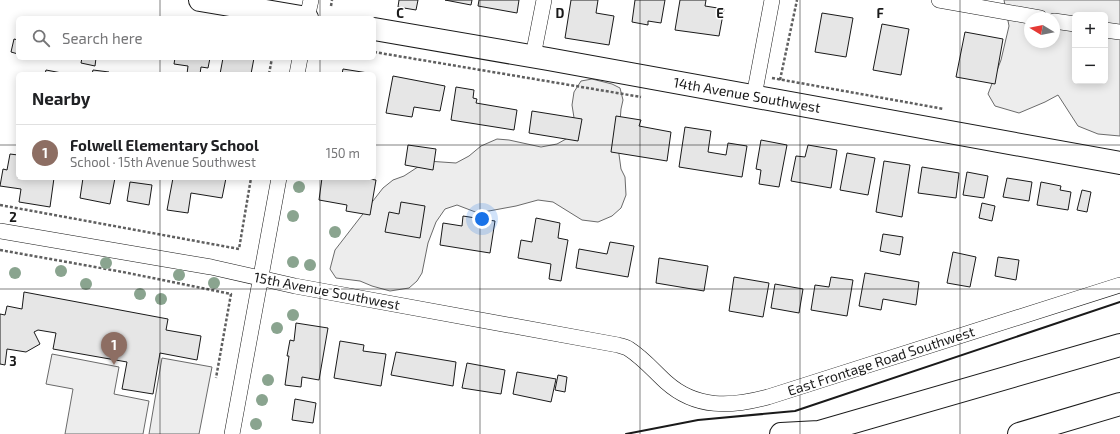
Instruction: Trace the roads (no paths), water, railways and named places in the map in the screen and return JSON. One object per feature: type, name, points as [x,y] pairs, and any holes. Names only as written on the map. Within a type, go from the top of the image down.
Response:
[{"type":"main road","points":[[200,0],[295,16]]},
{"type":"main road","name":"14th Avenue Southwest","points":[[376,29],[534,56],[1120,163]]},
{"type":"main road","points":[[781,434],[815,433],[1120,345]]},
{"type":"main road","points":[[1019,434],[1120,404]]},
{"type":"street","points":[[307,16],[311,0]]},
{"type":"street","points":[[534,56],[544,0]]},
{"type":"street","points":[[754,96],[772,0]]},
{"type":"street","points":[[940,0],[1024,15]]},
{"type":"street","points":[[1060,22],[1072,24]]},
{"type":"street","points":[[1108,30],[1120,32]]},
{"type":"street","points":[[297,72],[300,60]]},
{"type":"street","points":[[232,434],[278,180]]},
{"type":"street","name":"15th Avenue Southwest","points":[[0,231],[211,267],[294,286],[606,342],[629,350],[649,365]]},
{"type":"street","name":"East Frontage Road Southwest","points":[[649,365],[667,383],[679,392],[696,400],[710,404],[730,405],[749,402],[783,393],[1120,285]]},
{"type":"place","name":"Folwell Elementary School","points":[[114,365]]}]
